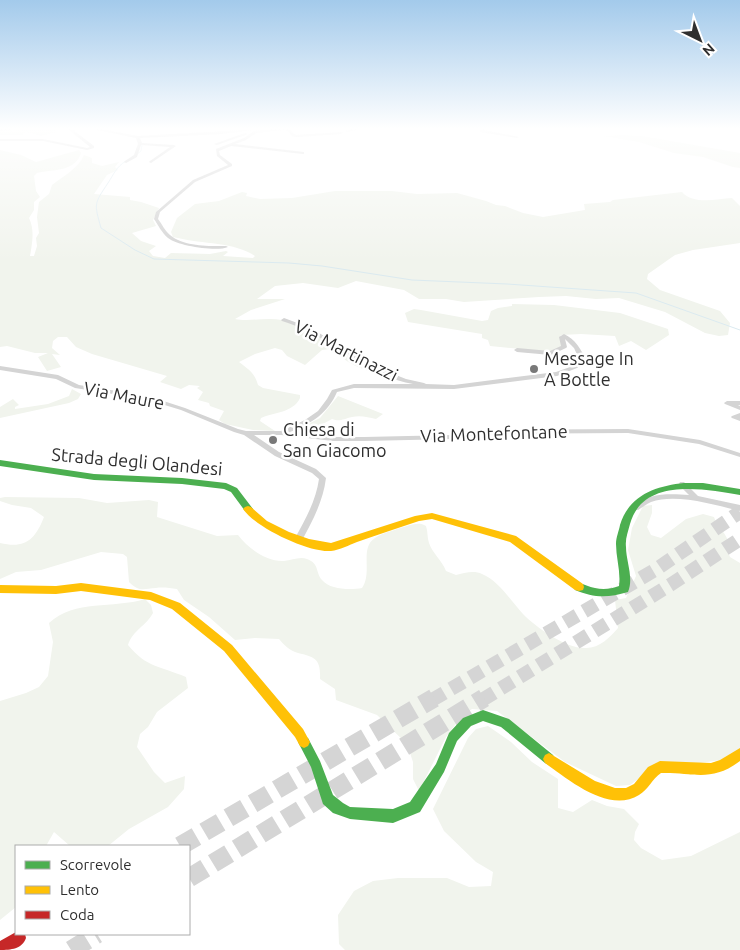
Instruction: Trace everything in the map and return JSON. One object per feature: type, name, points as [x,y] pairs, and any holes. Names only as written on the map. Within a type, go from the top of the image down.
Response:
[{"type":"main road","name":"Strada degli Olandesi","points":[[0,463],[94,477],[182,481],[226,486],[234,490],[262,523],[298,540],[319,546],[331,547],[418,518],[432,516],[513,539],[523,544],[570,584],[604,596],[624,588],[621,541],[630,513],[646,494],[668,486],[682,484],[740,492]]},
{"type":"main road","points":[[0,590],[56,590],[81,587],[151,596],[176,606],[228,648],[299,733],[316,765],[328,799],[338,808],[350,813],[393,816],[414,807],[440,768],[453,737],[467,722],[483,715],[505,723],[540,754],[602,792],[625,796],[636,791],[652,772],[660,767],[713,770],[726,766],[740,754]]},
{"type":"main road","points":[[0,949],[19,938]]},
{"type":"street","points":[[211,173],[194,181],[161,208],[156,219],[169,237],[174,240],[226,247]]},
{"type":"street","name":"Via Martinazzi","points":[[284,320],[309,329],[368,366],[405,381],[424,386]]},
{"type":"street","points":[[424,386],[454,387],[556,374],[575,367],[583,361],[582,356],[564,336],[562,337],[564,347],[556,352],[517,350]]},
{"type":"street","name":"Via Maure","points":[[0,368],[58,377],[77,387],[146,397],[183,409],[236,431],[246,433]]},
{"type":"street","name":"Via Martinazzi","points":[[281,433],[302,426],[315,418],[331,400],[334,391],[341,388],[354,386],[424,386]]},
{"type":"street","points":[[740,402],[728,403],[740,408]]},
{"type":"street","points":[[740,415],[734,417],[740,419]]},
{"type":"street","name":"Via Montefontane","points":[[246,433],[281,433],[333,439],[364,439],[453,436],[480,432],[628,431],[700,442],[740,455]]},
{"type":"street","points":[[246,433],[276,454],[314,471],[322,478],[322,488],[316,505],[298,540]]},
{"type":"street","points":[[682,484],[696,498]]},
{"type":"street","points":[[630,513],[642,503],[664,497],[696,498],[740,508]]},
{"type":"shaded area","points":[[0,173],[37,173],[34,176],[36,191],[40,197],[34,202],[34,210],[29,218],[32,232],[30,256],[34,256],[37,246],[39,202],[49,194],[52,185],[67,173],[111,173],[107,175],[94,194],[130,197],[130,200],[159,208],[153,220],[156,226],[132,233],[141,241],[156,246],[149,251],[153,256],[165,258],[171,253],[210,254],[226,251],[228,252],[223,256],[253,258],[255,256],[238,248],[173,237],[171,232],[177,218],[195,204],[219,201],[242,192],[247,193],[246,196],[260,199],[292,198],[335,191],[392,191],[417,194],[457,193],[523,213],[543,217],[585,210],[584,204],[682,192],[692,199],[699,200],[732,198],[740,206],[740,243],[693,250],[675,255],[648,274],[647,279],[660,290],[720,311],[730,323],[728,335],[719,336],[705,333],[665,312],[619,298],[596,299],[566,296],[464,302],[446,299],[419,299],[404,290],[356,281],[338,288],[303,283],[275,286],[257,299],[285,299],[251,310],[235,319],[276,319],[294,324],[320,336],[385,374],[355,366],[330,349],[322,350],[305,365],[287,356],[282,350],[275,348],[255,354],[239,362],[253,374],[258,385],[263,388],[300,395],[300,398],[293,407],[261,418],[260,421],[275,431],[253,430],[225,424],[219,420],[224,411],[210,406],[209,403],[198,400],[203,392],[197,388],[200,386],[189,385],[181,389],[160,382],[167,376],[92,354],[76,347],[67,337],[58,337],[53,341],[52,348],[60,355],[52,354],[61,367],[47,371],[38,357],[48,353],[35,353],[7,346],[0,347]]},
{"type":"shaded area","points":[[512,304],[554,305],[620,313],[668,329],[669,335],[646,350],[631,341],[619,346],[615,336],[561,335],[562,346],[551,352],[490,346],[488,340],[482,338],[482,334],[408,322],[405,313],[414,309],[482,321],[488,320],[491,311],[512,306]]},
{"type":"shaded area","points":[[72,389],[81,394],[78,399],[69,403],[0,418],[0,407],[13,399],[19,405],[15,409],[48,404],[69,396]]},
{"type":"shaded area","points":[[338,396],[383,414],[376,419],[358,416],[339,420],[332,419],[306,433],[292,432],[320,418]]},
{"type":"shaded area","points":[[0,498],[79,498],[107,503],[149,500],[158,502],[157,517],[217,536],[238,535],[247,545],[264,557],[277,561],[299,558],[307,559],[314,563],[322,580],[330,586],[347,589],[362,588],[365,582],[370,542],[384,533],[410,525],[423,525],[426,526],[430,547],[446,571],[456,575],[476,572],[488,577],[499,586],[523,614],[544,631],[570,645],[586,648],[600,644],[618,628],[615,600],[626,598],[636,576],[628,550],[632,528],[643,506],[652,505],[652,513],[647,527],[651,535],[661,538],[686,519],[703,514],[714,517],[717,525],[728,540],[727,549],[730,557],[740,563],[740,757],[687,765],[641,777],[630,785],[616,786],[565,762],[497,711],[472,709],[461,717],[446,737],[419,791],[413,779],[413,762],[407,744],[377,715],[336,700],[335,689],[320,679],[316,660],[292,651],[279,639],[255,638],[235,640],[209,617],[184,600],[177,589],[141,589],[136,587],[129,582],[127,557],[123,554],[101,552],[41,570],[16,572],[0,579],[0,543],[16,545],[28,541],[37,532],[44,517],[31,508],[0,501]]},
{"type":"shaded area","points":[[145,599],[151,605],[153,613],[133,636],[128,645],[141,658],[154,666],[186,677],[188,688],[157,712],[148,727],[140,734],[137,747],[154,772],[165,783],[185,776],[184,789],[168,807],[129,829],[109,845],[69,845],[54,832],[47,845],[15,845],[15,908],[0,920],[0,701],[39,687],[48,676],[53,642],[49,623],[59,615],[82,607]]},
{"type":"shaded area","points":[[488,726],[511,742],[532,762],[558,779],[558,808],[573,812],[592,800],[607,806],[624,809],[639,824],[634,840],[641,848],[662,860],[691,856],[740,832],[740,950],[345,950],[339,944],[338,915],[354,891],[373,881],[398,878],[447,878],[469,887],[491,886],[493,872],[476,862],[444,831],[433,809],[468,738],[476,729]]},
{"type":"waterway","points":[[114,173],[100,195],[96,208],[101,228],[135,250],[154,259],[289,263],[322,266],[412,280],[507,284],[636,293],[740,330]]},
{"type":"tunnel","points":[[432,700],[655,570],[740,512]]},
{"type":"tunnel","points":[[482,700],[670,585],[740,539]]},
{"type":"tunnel","points":[[182,845],[434,698]]},
{"type":"tunnel","points":[[190,877],[484,698]]},
{"type":"tunnel","points":[[71,950],[95,935]]},
{"type":"traffic: fast","points":[[0,463],[94,477],[182,481],[226,486],[234,490],[248,509]]},
{"type":"traffic: fast","points":[[579,587],[590,592],[601,593],[624,589],[625,577],[621,539],[627,518],[637,503],[650,493],[666,488],[684,486],[703,486],[740,492]]},
{"type":"traffic: fast","points":[[304,742],[316,765],[328,799],[338,808],[350,813],[393,816],[415,807],[440,768],[453,737],[467,722],[483,715],[505,723],[549,759]]},
{"type":"traffic: slow","points":[[248,509],[264,523],[286,535],[309,543],[331,547],[418,518],[432,516],[513,539],[579,587]]},
{"type":"traffic: slow","points":[[0,589],[56,590],[81,587],[151,596],[176,606],[228,648],[299,733],[304,742]]},
{"type":"traffic: slow","points":[[549,759],[591,786],[615,795],[626,795],[635,791],[652,772],[660,767],[711,769],[732,760],[740,754]]},
{"type":"traffic: jam","points":[[0,949],[19,938]]},
{"type":"place","name":"Message In A Bottle","points":[[534,369]]},
{"type":"place","name":"Chiesa di San Giacomo","points":[[273,440]]}]
